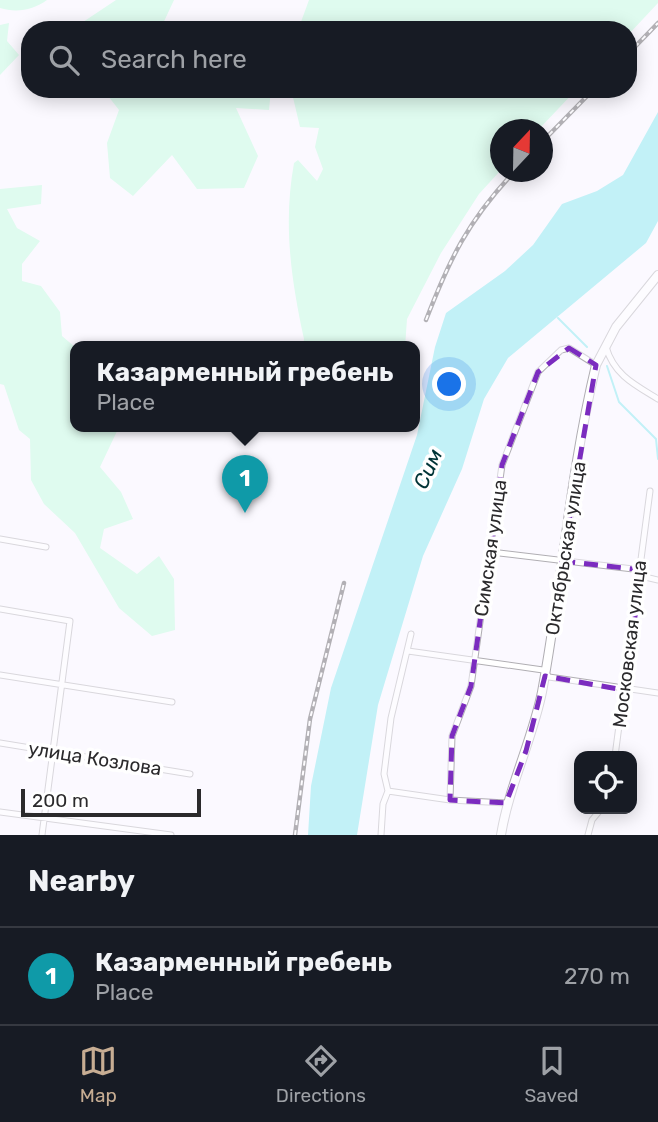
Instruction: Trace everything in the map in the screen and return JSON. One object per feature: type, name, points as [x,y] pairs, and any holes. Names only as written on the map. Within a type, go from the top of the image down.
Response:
[{"type":"main road","name":"Октябрьская улица","points":[[501,835],[506,803],[526,751],[545,673],[596,365],[616,327],[658,275]]},
{"type":"street","points":[[606,347],[611,363],[625,379],[658,399]]},
{"type":"street","name":"Симская улица","points":[[450,800],[452,736],[466,706],[502,465],[538,372],[561,350],[569,348],[596,365]]},
{"type":"street","name":"Московская улица","points":[[616,751],[641,576],[639,556],[650,491]]},
{"type":"street","points":[[0,539],[46,547]]},
{"type":"street","points":[[491,552],[633,569],[641,576],[658,580]]},
{"type":"street","points":[[0,610],[71,621],[41,835]]},
{"type":"street","points":[[381,835],[383,804],[388,791],[384,774],[391,718],[411,634]]},
{"type":"street","points":[[408,651],[543,670],[548,677],[658,694]]},
{"type":"street","points":[[0,676],[172,702]]},
{"type":"street","name":"улица Козлова","points":[[0,743],[190,774]]},
{"type":"street","points":[[388,791],[450,800],[506,803]]},
{"type":"street","points":[[0,811],[171,835]]},
{"type":"street","points":[[588,835],[592,820],[597,814]]},
{"type":"highlighted area","points":[[569,348],[596,365],[562,561],[633,569],[641,576],[624,690],[545,676],[526,751],[506,803],[450,800],[452,736],[471,686],[502,465],[538,372]]},
{"type":"green space","points":[[0,0],[47,0],[30,8],[6,10],[0,8]]},
{"type":"green space","points":[[116,0],[174,0],[164,21],[84,21]]},
{"type":"green space","points":[[309,0],[658,0],[637,25],[637,21],[301,21]]},
{"type":"green space","points":[[9,23],[7,41],[19,55],[0,75],[0,25]]},
{"type":"green space","points":[[110,98],[270,98],[269,110],[236,108],[258,156],[244,188],[197,189],[172,155],[133,196],[110,178],[107,143],[119,110]]},
{"type":"green space","points":[[293,98],[568,98],[548,119],[490,119],[490,182],[479,194],[441,253],[407,319],[405,341],[304,341],[290,251],[289,208],[294,163],[298,160],[317,181],[323,169],[315,147],[319,128],[300,127]]},
{"type":"green space","points":[[42,185],[41,204],[7,209],[17,228],[40,241],[22,264],[22,281],[41,286],[60,312],[62,336],[70,343],[70,432],[117,432],[100,467],[121,492],[133,519],[104,529],[100,548],[137,574],[159,556],[174,579],[175,630],[152,636],[119,608],[75,533],[44,504],[31,480],[30,439],[19,430],[4,385],[0,384],[0,189]]},
{"type":"water","name":"Сим","points":[[658,112],[658,221],[646,243],[508,358],[484,399],[462,469],[423,556],[378,705],[357,835],[308,835],[311,786],[331,688],[418,432],[420,432],[435,347],[446,313],[505,271],[533,245],[562,204],[597,191],[623,175]]},
{"type":"waterway","points":[[558,318],[587,347]]},
{"type":"waterway","points":[[607,366],[619,402],[656,439],[658,459]]},
{"type":"railway","points":[[637,45],[658,23]]},
{"type":"railway","points":[[553,131],[585,98]]},
{"type":"railway","points":[[426,320],[462,241],[484,207],[505,182]]},
{"type":"railway","points":[[295,835],[310,719],[344,583]]},
{"type":"place","name":"Казарменный гребень","points":[[245,513]]}]
